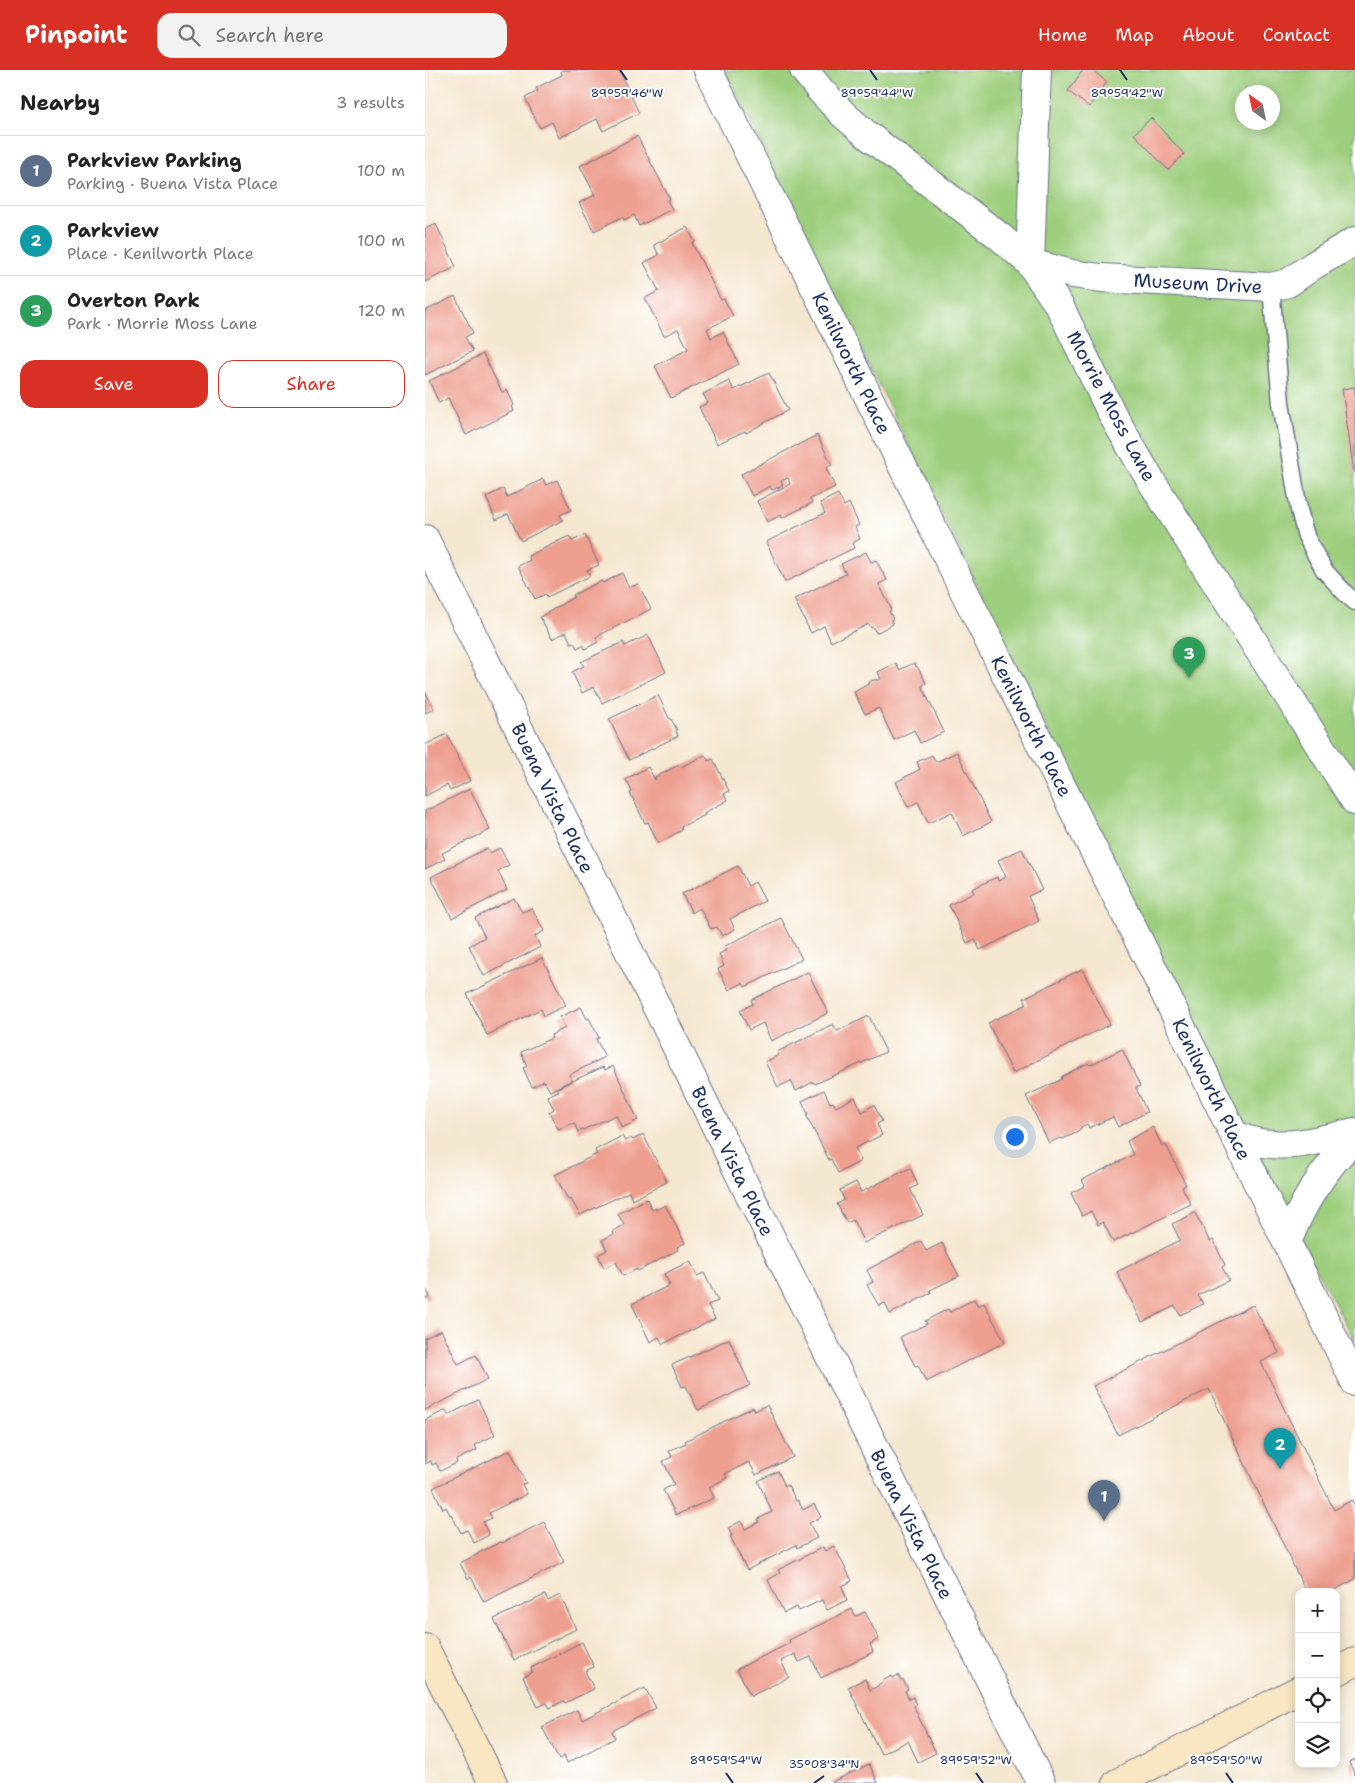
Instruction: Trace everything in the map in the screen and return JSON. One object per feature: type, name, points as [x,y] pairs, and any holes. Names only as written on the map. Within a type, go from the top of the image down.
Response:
[{"type":"main road","points":[[425,1648],[493,1783]]},
{"type":"main road","points":[[1340,1670],[1355,1662]]},
{"type":"main road","points":[[1117,1783],[1295,1692]]},
{"type":"street","name":"Kenilworth Place","points":[[708,70],[1355,1382]]},
{"type":"street","name":"Morrie Moss Lane","points":[[804,70],[833,103],[866,134],[999,236],[1030,263],[1060,307],[1112,414],[1144,470],[1355,801]]},
{"type":"street","points":[[1030,263],[1037,70]]},
{"type":"street","name":"Museum Drive","points":[[1030,263],[1072,274],[1101,278],[1271,287],[1288,283],[1355,241]]},
{"type":"street","name":"Buena Vista Place","points":[[425,539],[1041,1783]]},
{"type":"street","points":[[1234,1135],[1260,1143],[1297,1144],[1319,1141],[1355,1132]]},
{"type":"street","points":[[1287,1243],[1296,1219],[1318,1181],[1355,1138]]},
{"type":"lane","points":[[1271,287],[1281,403],[1299,510],[1306,536],[1313,552],[1325,570],[1355,602]]},
{"type":"green space","points":[[725,70],[1355,70],[1355,1341],[1274,1192]]},
{"type":"building","points":[[562,70],[619,70],[639,113],[603,131],[597,119],[559,138],[552,122],[540,128],[525,98],[538,91],[536,88],[562,75]]},
{"type":"building","points":[[1083,70],[1092,70],[1107,82],[1089,107],[1068,91]]},
{"type":"building","points":[[1151,118],[1184,154],[1168,170],[1134,134]]},
{"type":"building","points":[[637,136],[670,199],[667,200],[672,209],[639,226],[634,215],[624,220],[622,217],[594,231],[579,203],[595,195],[580,166]]},
{"type":"building","points":[[436,224],[456,267],[425,282],[425,229]]},
{"type":"building","points":[[687,227],[695,242],[692,243],[721,300],[724,299],[733,316],[707,329],[711,338],[723,332],[739,364],[671,398],[655,366],[688,349],[678,329],[664,336],[645,298],[659,291],[644,263],[659,255],[654,245]]},
{"type":"building","points":[[455,296],[473,333],[465,337],[473,351],[425,375],[425,311]]},
{"type":"building","points":[[483,354],[502,392],[507,390],[514,405],[512,406],[514,411],[466,435],[448,398],[439,403],[429,381]]},
{"type":"building","points":[[769,373],[788,410],[746,433],[745,431],[717,444],[699,407],[708,403],[703,394],[729,381],[734,390]]},
{"type":"building","points":[[1355,387],[1355,473],[1354,473],[1342,389]]},
{"type":"building","points":[[817,435],[832,465],[826,468],[835,487],[810,499],[812,503],[782,518],[781,515],[767,522],[757,501],[790,484],[788,478],[781,481],[783,485],[772,490],[770,486],[752,496],[741,474]]},
{"type":"building","points":[[543,479],[546,485],[557,480],[571,510],[560,515],[563,520],[521,541],[508,514],[496,520],[486,497],[503,489],[507,497]]},
{"type":"building","points":[[838,494],[844,506],[849,503],[859,525],[855,527],[860,539],[852,543],[854,548],[785,582],[766,542],[825,513],[820,503]]},
{"type":"building","points":[[585,535],[599,565],[587,570],[590,576],[547,597],[546,594],[535,599],[518,566],[530,560],[528,556],[569,536],[572,541]]},
{"type":"building","points":[[866,552],[871,562],[876,560],[887,580],[879,584],[890,606],[891,610],[889,611],[893,624],[876,633],[869,624],[831,642],[824,626],[811,633],[794,599],[846,574],[841,564]]},
{"type":"building","points":[[622,573],[629,588],[638,584],[651,609],[596,637],[598,642],[585,649],[583,645],[577,648],[574,642],[571,643],[566,632],[552,639],[540,617],[574,597],[573,595]]},
{"type":"building","points":[[648,635],[666,672],[602,703],[594,687],[582,693],[572,672],[584,666],[581,662],[623,642],[625,646]]},
{"type":"building","points":[[896,663],[899,670],[912,664],[917,666],[926,683],[922,686],[944,732],[920,743],[914,730],[894,740],[879,708],[865,714],[854,692],[869,682],[881,679],[878,672]]},
{"type":"building","points":[[425,691],[434,709],[425,713]]},
{"type":"building","points":[[658,695],[677,730],[678,736],[629,760],[609,719]]},
{"type":"building","points":[[447,734],[470,781],[450,791],[447,785],[425,796],[425,745]]},
{"type":"building","points":[[957,752],[991,822],[963,836],[952,812],[928,823],[918,802],[908,807],[896,782],[920,769],[917,762],[932,755],[936,762]]},
{"type":"building","points":[[705,755],[708,761],[713,759],[729,791],[724,794],[728,800],[704,813],[705,815],[681,827],[682,830],[658,843],[648,822],[645,823],[630,793],[632,792],[626,779],[648,767],[655,780],[655,777],[679,765],[681,767]]},
{"type":"building","points":[[470,789],[490,830],[442,853],[445,859],[425,869],[425,811]]},
{"type":"building","points":[[487,848],[490,853],[500,848],[509,865],[498,871],[507,890],[452,918],[431,877]]},
{"type":"building","points":[[1022,849],[1042,890],[1028,896],[1039,921],[980,950],[975,939],[967,943],[949,905],[974,893],[972,889],[997,877],[998,881],[1006,877],[998,860]]},
{"type":"building","points":[[738,866],[748,886],[755,882],[765,901],[730,919],[735,929],[722,936],[717,927],[711,929],[700,908],[692,913],[682,894]]},
{"type":"building","points":[[514,898],[522,912],[532,908],[544,931],[535,936],[540,947],[484,976],[469,946],[485,937],[475,918]]},
{"type":"building","points":[[781,918],[802,959],[745,987],[743,983],[729,990],[718,969],[724,966],[719,954],[727,950],[725,946]]},
{"type":"building","points":[[542,958],[566,1005],[544,1016],[541,1009],[487,1035],[467,994]]},
{"type":"building","points":[[1082,969],[1110,1024],[1013,1073],[988,1023],[1027,1004],[1024,998]]},
{"type":"building","points":[[808,972],[828,1013],[771,1041],[763,1023],[749,1030],[740,1010],[753,1004],[751,1000]]},
{"type":"building","points":[[581,1007],[599,1038],[596,1039],[605,1057],[569,1075],[572,1080],[550,1091],[544,1081],[532,1087],[523,1068],[527,1066],[521,1052],[552,1038],[551,1035],[565,1028],[560,1017]]},
{"type":"building","points":[[869,1016],[886,1052],[796,1091],[791,1081],[778,1087],[765,1062],[779,1055],[777,1052],[833,1024],[837,1031]]},
{"type":"building","points":[[1122,1049],[1140,1086],[1136,1088],[1147,1112],[1118,1127],[1113,1117],[1089,1128],[1087,1124],[1081,1127],[1078,1132],[1049,1143],[1026,1096],[1062,1079],[1061,1077],[1088,1063],[1090,1065]]},
{"type":"building","points":[[613,1066],[638,1120],[622,1128],[616,1115],[578,1132],[574,1123],[558,1129],[549,1112],[554,1109],[547,1096],[559,1091],[557,1088],[603,1067],[605,1070]]},
{"type":"building","points":[[824,1090],[830,1103],[833,1102],[836,1107],[855,1097],[862,1112],[874,1105],[882,1121],[877,1124],[882,1135],[855,1148],[861,1161],[838,1173],[831,1159],[829,1160],[806,1115],[808,1114],[802,1101]]},
{"type":"building","points":[[1153,1127],[1162,1146],[1166,1145],[1186,1185],[1182,1187],[1191,1204],[1113,1242],[1103,1222],[1098,1225],[1091,1211],[1082,1216],[1071,1193],[1085,1186],[1082,1180],[1133,1155],[1127,1141]]},
{"type":"building","points":[[643,1134],[667,1182],[632,1200],[629,1192],[580,1215],[571,1199],[568,1200],[555,1175],[597,1154],[595,1150],[622,1136],[625,1141],[631,1138],[633,1140]]},
{"type":"building","points":[[910,1168],[918,1185],[910,1189],[923,1215],[864,1243],[853,1220],[847,1223],[837,1204],[844,1200],[840,1190],[856,1182],[861,1192]]},
{"type":"building","points":[[647,1199],[652,1210],[665,1205],[685,1243],[677,1247],[678,1250],[638,1271],[637,1269],[623,1276],[616,1262],[604,1268],[598,1255],[607,1250],[602,1240],[614,1234],[613,1231],[624,1225],[618,1214]]},
{"type":"building","points":[[1195,1213],[1210,1242],[1213,1240],[1225,1265],[1222,1267],[1229,1280],[1198,1295],[1203,1304],[1180,1315],[1175,1306],[1142,1322],[1117,1272],[1180,1240],[1172,1224]]},
{"type":"building","points":[[921,1241],[926,1251],[942,1243],[959,1276],[930,1290],[931,1293],[890,1314],[885,1303],[879,1306],[867,1285],[873,1282],[867,1270]]},
{"type":"building","points":[[690,1261],[697,1276],[704,1273],[718,1301],[708,1305],[715,1319],[663,1344],[659,1337],[650,1342],[632,1304],[670,1285],[664,1274]]},
{"type":"building","points":[[425,1287],[430,1297],[425,1299]]},
{"type":"building","points":[[974,1299],[978,1306],[984,1303],[1005,1342],[926,1382],[918,1365],[915,1366],[900,1337],[927,1324],[925,1321],[948,1309],[950,1312]]},
{"type":"building","points":[[1253,1305],[1279,1353],[1261,1362],[1334,1510],[1352,1500],[1355,1506],[1355,1579],[1338,1588],[1304,1588],[1209,1389],[1118,1435],[1093,1386]]},
{"type":"building","points":[[441,1330],[458,1364],[476,1355],[488,1379],[425,1410],[425,1338]]},
{"type":"building","points":[[729,1339],[750,1385],[698,1410],[686,1386],[682,1387],[672,1365]]},
{"type":"building","points":[[478,1400],[495,1435],[475,1445],[477,1450],[456,1460],[457,1463],[440,1471],[436,1463],[432,1465],[431,1461],[425,1464],[425,1420],[446,1410],[448,1415]]},
{"type":"building","points":[[767,1405],[793,1457],[756,1475],[749,1462],[725,1474],[727,1478],[709,1487],[714,1498],[676,1515],[663,1490],[674,1484],[663,1461],[672,1457],[669,1451],[753,1407],[755,1411]]},
{"type":"building","points":[[510,1450],[526,1483],[522,1484],[527,1494],[489,1513],[492,1518],[483,1522],[489,1535],[474,1543],[467,1530],[461,1533],[446,1507],[443,1509],[433,1488]]},
{"type":"building","points":[[778,1471],[785,1486],[788,1485],[803,1510],[814,1504],[821,1517],[809,1523],[817,1538],[797,1548],[796,1545],[747,1570],[728,1528],[741,1521],[745,1529],[759,1522],[758,1519],[772,1512],[758,1481]]},
{"type":"building","points":[[544,1522],[564,1562],[484,1602],[471,1577],[468,1579],[460,1563]]},
{"type":"building","points":[[834,1546],[852,1581],[842,1586],[847,1600],[827,1610],[822,1600],[799,1611],[797,1607],[784,1613],[768,1580],[780,1573],[778,1570],[823,1547],[825,1551]]},
{"type":"building","points":[[545,1595],[548,1601],[560,1595],[576,1629],[514,1660],[494,1619]]},
{"type":"building","points":[[852,1609],[856,1616],[865,1612],[879,1639],[870,1644],[873,1652],[821,1678],[811,1657],[799,1662],[795,1654],[781,1661],[789,1677],[751,1696],[737,1669],[790,1643],[789,1640]]},
{"type":"building","points":[[582,1642],[594,1667],[585,1671],[594,1689],[550,1708],[547,1703],[538,1707],[523,1677],[532,1672],[531,1668]]},
{"type":"building","points":[[898,1675],[908,1689],[905,1691],[909,1699],[913,1697],[918,1716],[936,1753],[918,1762],[908,1741],[881,1754],[848,1687],[865,1679],[870,1690],[878,1686],[882,1681]]},
{"type":"building","points":[[645,1688],[656,1708],[612,1731],[615,1738],[567,1763],[564,1756],[559,1759],[542,1727],[577,1710],[582,1720]]},
{"type":"building","points":[[1355,1759],[1355,1775],[1349,1762]]},
{"type":"building","points":[[869,1764],[878,1783],[830,1783]]},
{"type":"place","name":"Overton Park","points":[[1189,678]]},
{"type":"place","name":"Parkview","points":[[1280,1469]]},
{"type":"place","name":"Parkview Parking","points":[[1104,1521]]}]
